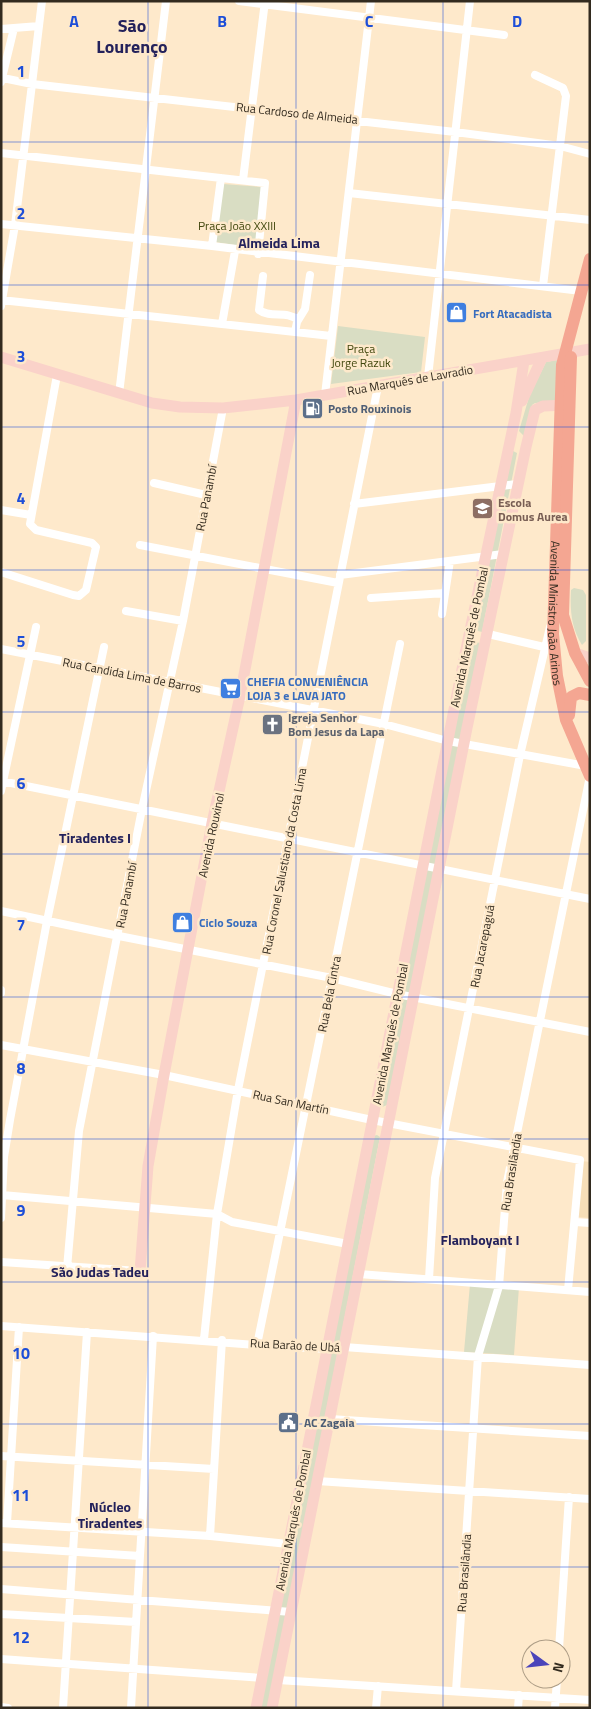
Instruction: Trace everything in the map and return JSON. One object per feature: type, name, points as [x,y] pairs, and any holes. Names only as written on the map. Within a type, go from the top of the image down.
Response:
[{"type":"main road","name":"Avenida Ministro João Arinos","points":[[588,771],[566,720],[557,676],[553,615],[568,353],[585,291],[590,259]]},
{"type":"main road","name":"Rua Marquês de Lavradio","points":[[1,357],[152,403],[180,407],[224,408],[296,400],[590,349]]},
{"type":"main road","points":[[516,413],[542,358]]},
{"type":"main road","name":"Avenida Marquês de Pombal","points":[[256,1708],[451,725],[499,487],[513,429],[524,361]]},
{"type":"main road","name":"Avenida Rouxinol","points":[[140,1271],[148,1166],[164,1075],[212,823],[240,696],[296,400]]},
{"type":"main road","name":"Avenida Marquês de Pombal","points":[[272,1708],[517,484],[535,410],[543,406],[564,406]]},
{"type":"main road","name":"Avenida Ministro João Arinos","points":[[564,406],[563,601],[566,628],[575,653],[589,678]]},
{"type":"main road","points":[[513,429],[521,436],[526,447]]},
{"type":"main road","points":[[575,653],[590,658]]},
{"type":"main road","points":[[574,739],[568,720],[571,697],[575,688],[589,678]]},
{"type":"main road","points":[[571,697],[579,692],[590,695]]},
{"type":"main road","points":[[451,725],[457,728],[467,728]]},
{"type":"main road","points":[[447,745],[456,749],[463,748]]},
{"type":"main road","points":[[426,851],[432,854],[442,854]]},
{"type":"main road","points":[[422,870],[438,874]]},
{"type":"main road","points":[[400,979],[410,983],[417,981]]},
{"type":"main road","points":[[397,999],[413,1002]]},
{"type":"main road","points":[[376,1105],[381,1108],[391,1109]]},
{"type":"main road","points":[[372,1124],[388,1127]]},
{"type":"main road","points":[[331,1331],[347,1334]]},
{"type":"main road","points":[[326,1352],[332,1354],[343,1353]]},
{"type":"main road","points":[[304,1465],[307,1460],[314,1459],[318,1462],[320,1468]]},
{"type":"main road","points":[[300,1485],[301,1491],[306,1494],[312,1493],[317,1484]]},
{"type":"main road","points":[[280,1586],[283,1598],[292,1608]]},
{"type":"main road","points":[[275,1612],[285,1620],[287,1632]]},
{"type":"street","points":[[42,1],[15,225],[2,302],[331,336]]},
{"type":"street","points":[[119,394],[166,1]]},
{"type":"street","points":[[239,1],[504,35]]},
{"type":"street","points":[[324,395],[372,1]]},
{"type":"street","points":[[428,377],[470,1]]},
{"type":"street","points":[[242,180],[253,108],[265,3]]},
{"type":"street","points":[[1,29],[39,26]]},
{"type":"street","points":[[2,80],[14,28]]},
{"type":"street","points":[[535,75],[566,91],[543,286]]},
{"type":"street","name":"Rua Cardoso de Almeida","points":[[2,80],[455,132],[560,146],[590,154]]},
{"type":"street","points":[[1,153],[265,184],[258,254]]},
{"type":"street","points":[[212,246],[221,178]]},
{"type":"street","points":[[349,193],[590,220]]},
{"type":"street","points":[[1,224],[138,240],[212,246],[258,254],[341,261],[585,291]]},
{"type":"street","points":[[222,324],[235,250]]},
{"type":"street","points":[[295,332],[298,320],[305,309],[310,275]]},
{"type":"street","points":[[263,276],[260,310],[266,314],[290,314],[298,320]]},
{"type":"street","points":[[1,572],[73,595],[79,596],[86,590],[96,547],[92,543],[36,530],[30,524],[57,375]]},
{"type":"street","name":"Rua Coronel Salustiano da Costa Lima","points":[[204,1339],[216,1214],[238,1090],[378,386]]},
{"type":"street","name":"Rua Panambí","points":[[67,1268],[79,1131],[142,809],[182,621],[224,408]]},
{"type":"street","points":[[154,483],[206,496]]},
{"type":"street","points":[[354,504],[517,484]]},
{"type":"street","points":[[1,510],[31,516]]},
{"type":"street","points":[[140,546],[338,584]]},
{"type":"street","points":[[340,575],[503,554]]},
{"type":"street","points":[[442,614],[450,561]]},
{"type":"street","points":[[371,598],[445,593]]},
{"type":"street","points":[[126,611],[182,621]]},
{"type":"street","name":"Rua Jacarepaguá","points":[[429,1279],[435,1178],[520,755],[553,615]]},
{"type":"street","points":[[1,791],[36,627]]},
{"type":"street","points":[[488,634],[544,647]]},
{"type":"street","name":"Rua Bela Cintra","points":[[257,1344],[400,644]]},
{"type":"street","points":[[1,1218],[5,1148],[47,921],[104,647]]},
{"type":"street","name":"Rua Candida Lima de Barros","points":[[1,648],[169,683],[384,724],[447,745]]},
{"type":"street","points":[[463,748],[520,755],[588,771]]},
{"type":"street","name":"Rua Brasilândia","points":[[456,1691],[478,1356],[499,1286],[507,1182],[588,771]]},
{"type":"street","points":[[2,781],[358,852],[422,870]]},
{"type":"street","points":[[438,874],[495,881],[590,899]]},
{"type":"street","points":[[1,911],[332,978],[397,999]]},
{"type":"street","points":[[413,1002],[469,1009],[590,1032]]},
{"type":"street","name":"Rua San Martín","points":[[1,1045],[307,1104],[372,1124]]},
{"type":"street","points":[[388,1127],[444,1134],[580,1160],[568,1290]]},
{"type":"street","points":[[2,1195],[72,1202],[145,1206],[216,1214],[232,1222],[348,1244]]},
{"type":"street","points":[[575,1222],[590,1223]]},
{"type":"street","points":[[1,1262],[67,1268],[140,1271]]},
{"type":"street","points":[[359,1274],[590,1292]]},
{"type":"street","name":"Rua Barão de Ubá","points":[[1,1326],[222,1340],[326,1352]]},
{"type":"street","points":[[19,1327],[11,1456],[4,1523],[210,1536],[288,1544]]},
{"type":"street","points":[[63,1708],[87,1332]]},
{"type":"street","points":[[131,1708],[154,1336]]},
{"type":"street","points":[[210,1536],[222,1340]]},
{"type":"street","name":"Rua Barão de Ubá","points":[[343,1353],[478,1356],[590,1365]]},
{"type":"street","points":[[330,1419],[590,1436]]},
{"type":"street","points":[[1,1456],[214,1469]]},
{"type":"street","points":[[317,1484],[590,1499]]},
{"type":"street","points":[[560,1639],[569,1497]]},
{"type":"street","points":[[1,1547],[140,1556]]},
{"type":"street","points":[[1,1590],[138,1599],[275,1612],[292,1608]]},
{"type":"street","points":[[1,1614],[136,1622]]},
{"type":"street","points":[[1,1659],[262,1678]]},
{"type":"street","points":[[278,1680],[590,1700]]},
{"type":"street","points":[[376,1708],[378,1686]]},
{"type":"street","points":[[555,1708],[556,1689]]},
{"type":"street","points":[[518,1708],[519,1695]]},
{"type":"street","points":[[1,1707],[8,1708]]},
{"type":"shaded area","points":[[581,1161],[590,1162],[590,1218],[577,1217]]},
{"type":"green space","name":"Praça João XXIII","points":[[223,184],[262,187],[255,248],[215,242]]},
{"type":"green space","name":"Praça Jorge Razuk","points":[[338,326],[425,337],[421,372],[331,384]]},
{"type":"green space","points":[[557,360],[556,402],[535,403],[532,405],[525,437],[519,431],[529,397],[546,362]]},
{"type":"green space","points":[[513,451],[517,453],[482,632],[474,630]]},
{"type":"green space","points":[[574,588],[583,590],[586,595],[586,641],[582,645],[572,618],[571,590]]},
{"type":"green space","points":[[472,641],[480,643],[387,1105],[382,1107],[379,1103]]},
{"type":"green space","points":[[377,1135],[380,1137],[268,1708],[258,1708],[373,1136]]},
{"type":"green space","points":[[470,1284],[519,1287],[514,1355],[464,1352]]},
{"type":"place","name":"Fort Atacadista","points":[[457,313]]},
{"type":"place","name":"Posto Rouxinois","points":[[312,408]]},
{"type":"place","name":"Escola Domus Aurea","points":[[482,509]]},
{"type":"place","name":"CHEFIA CONVENIÊNCIA LOJA 3 e LAVA JATO","points":[[231,688]]},
{"type":"place","name":"Igreja Senhor Bom Jesus da Lapa","points":[[272,724]]},
{"type":"place","name":"Ciclo Souza","points":[[183,922]]},
{"type":"place","name":"AC Zagaia","points":[[288,1422]]},
{"type":"district","name":"São Lourenço","points":[[132,35]]},
{"type":"district","name":"Almeida Lima","points":[[279,242]]},
{"type":"district","name":"Tiradentes I","points":[[95,837]]},
{"type":"district","name":"Flamboyant I","points":[[480,1239]]},
{"type":"district","name":"São Judas Tadeu","points":[[100,1271]]},
{"type":"district","name":"Núcleo Tiradentes","points":[[110,1514]]}]
